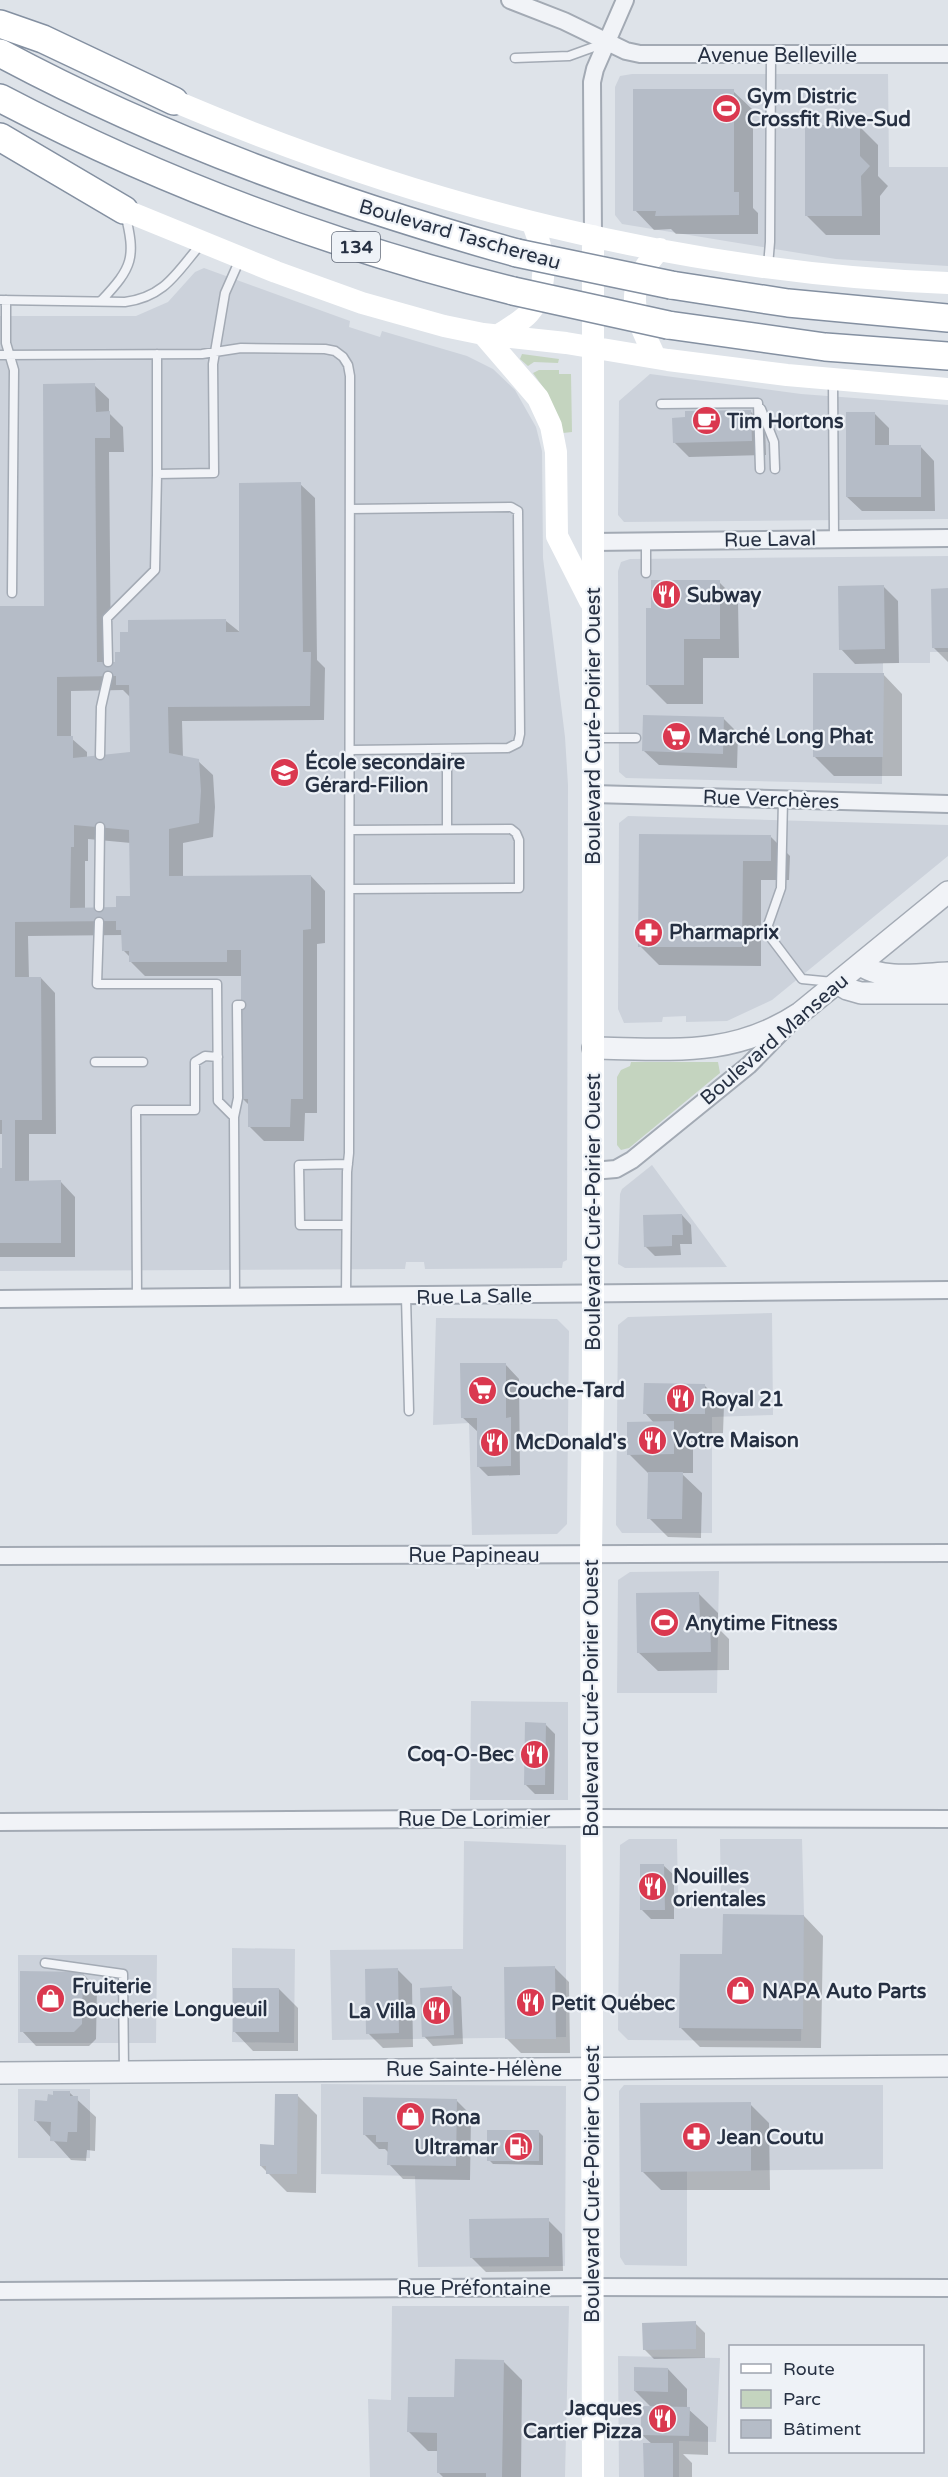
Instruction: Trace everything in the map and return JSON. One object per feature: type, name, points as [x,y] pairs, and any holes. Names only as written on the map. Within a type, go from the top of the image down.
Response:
[{"type":"highway","points":[[0,24],[43,39],[174,101]]},
{"type":"highway","name":"Boulevard Taschereau","points":[[0,53],[84,96],[169,135],[244,165],[385,214],[517,253],[671,285],[788,303],[948,318]]},
{"type":"highway","name":"Boulevard Taschereau","points":[[0,98],[92,143],[235,204],[368,251],[513,291],[668,325],[825,347],[948,356]]},
{"type":"highway","points":[[0,137],[124,210]]},
{"type":"main road","name":"Boulevard Taschereau","points":[[174,101],[337,164],[451,201],[532,222],[660,249],[768,267],[856,277],[948,283]]},
{"type":"main road","points":[[124,210],[240,259],[397,314],[491,334],[655,357],[833,380],[948,389]]},
{"type":"main road","points":[[491,334],[530,312],[541,291],[542,250],[532,222]]},
{"type":"main road","name":"Boulevard Curé-Poirier Ouest","points":[[592,236],[593,2477]]},
{"type":"main road","points":[[655,357],[641,327],[635,299],[637,283],[643,268],[660,249]]},
{"type":"main road","points":[[491,334],[538,398],[551,426],[556,452],[557,536],[593,606]]},
{"type":"street","name":"Avenue Belleville","points":[[510,0],[564,21],[626,51],[639,54],[948,54]]},
{"type":"street","points":[[592,236],[592,82],[595,69],[625,0]]},
{"type":"street","name":"Rue Laval","points":[[592,542],[948,538]]},
{"type":"street","name":"Rue Verchères","points":[[593,794],[948,804]]},
{"type":"street","name":"Boulevard Manseau","points":[[592,1170],[616,1169],[632,1160],[749,1065],[800,1013],[948,892]]},
{"type":"street","points":[[860,964],[870,971],[885,974],[948,974]]},
{"type":"street","points":[[837,983],[861,993],[948,993]]},
{"type":"street","points":[[593,1048],[688,1048],[732,1044],[752,1039],[800,1013]]},
{"type":"street","name":"Rue La Salle","points":[[0,1299],[406,1297],[948,1290]]},
{"type":"street","name":"Rue Papineau","points":[[0,1556],[948,1553]]},
{"type":"street","name":"Rue De Lorimier","points":[[0,1821],[948,1819]]},
{"type":"street","name":"Rue Sainte-Hélène","points":[[0,2073],[948,2066]]},
{"type":"street","name":"Rue Préfontaine","points":[[0,2291],[592,2287],[948,2288]]},
{"type":"lane","points":[[515,58],[569,56],[607,42]]},
{"type":"lane","points":[[768,267],[771,55]]},
{"type":"lane","points":[[101,301],[121,279],[131,257],[132,242],[124,210]]},
{"type":"lane","points":[[12,593],[14,370],[5,355],[3,300],[135,301],[155,293],[176,275],[201,244]]},
{"type":"lane","points":[[157,474],[214,473],[213,364],[225,293],[240,259]]},
{"type":"lane","points":[[5,355],[157,354],[216,352],[241,348],[325,349],[335,351],[348,365],[350,376],[351,830],[346,1297]]},
{"type":"lane","points":[[108,662],[107,618],[155,570],[157,354]]},
{"type":"lane","points":[[833,380],[834,539]]},
{"type":"lane","points":[[661,404],[758,403]]},
{"type":"lane","points":[[758,403],[760,469]]},
{"type":"lane","points":[[758,403],[774,442],[775,469]]},
{"type":"lane","points":[[350,509],[511,507],[519,513],[520,740],[515,746],[508,748],[351,750]]},
{"type":"lane","points":[[646,541],[646,573]]},
{"type":"lane","points":[[100,755],[101,707],[108,676]]},
{"type":"lane","points":[[593,738],[636,738]]},
{"type":"lane","points":[[447,749],[447,829]]},
{"type":"lane","points":[[783,800],[781,888],[768,925],[768,934],[802,979],[837,983]]},
{"type":"lane","points":[[99,907],[100,827]]},
{"type":"lane","points":[[350,889],[519,888],[519,840],[514,831],[351,830]]},
{"type":"lane","points":[[99,922],[97,984],[217,984],[218,1101],[234,1118]]},
{"type":"lane","points":[[235,1298],[234,1118],[238,1098],[237,1005],[241,1005]]},
{"type":"lane","points":[[137,1299],[136,1110],[195,1110],[195,1062],[204,1056],[218,1057]]},
{"type":"lane","points":[[95,1062],[143,1062]]},
{"type":"lane","points":[[346,1225],[300,1226],[299,1165],[348,1164]]},
{"type":"lane","points":[[406,1297],[410,1411]]},
{"type":"lane","points":[[45,1963],[123,1974],[123,2072]]},
{"type":"shaded area","points":[[632,74],[888,74],[889,167],[948,167],[948,266],[836,259],[622,224],[615,215],[615,87],[620,76]]},
{"type":"shaded area","name":"École secondaire Gérard-Filion","points":[[204,268],[350,321],[349,327],[380,337],[382,331],[467,356],[493,369],[515,390],[536,427],[542,451],[543,558],[565,737],[568,785],[567,1260],[563,1262],[562,1268],[425,1269],[424,1262],[406,1262],[405,1269],[0,1271],[0,316],[136,316],[168,302],[195,272]]},
{"type":"shaded area","points":[[650,374],[801,394],[948,405],[948,519],[624,522],[618,515],[619,401]]},
{"type":"shaded area","points":[[948,556],[948,652],[930,652],[930,663],[883,663],[882,784],[626,778],[619,772],[618,571],[621,562],[630,559]]},
{"type":"shaded area","points":[[628,816],[948,825],[948,856],[772,1000],[727,1021],[686,1022],[686,1016],[663,1017],[662,1022],[624,1023],[618,1009],[619,823]]},
{"type":"shaded area","points":[[652,1165],[727,1267],[625,1268],[618,1264],[620,1194],[622,1189]]},
{"type":"shaded area","points":[[772,1313],[773,1415],[712,1417],[712,1533],[622,1533],[616,1525],[618,1325],[628,1317]]},
{"type":"shaded area","points":[[436,1318],[557,1319],[569,1331],[567,1524],[557,1534],[472,1535],[469,1423],[433,1425]]},
{"type":"shaded area","points":[[719,1571],[717,1693],[617,1693],[618,1580],[630,1572]]},
{"type":"shaded area","points":[[471,1701],[568,1702],[568,1800],[470,1800]]},
{"type":"shaded area","points":[[629,1839],[677,1839],[678,1899],[721,1899],[720,1839],[802,1839],[804,1915],[801,2041],[628,2040],[618,2030],[620,1845]]},
{"type":"shaded area","points":[[464,1841],[566,1845],[566,2037],[332,2040],[330,1950],[463,1949]]},
{"type":"shaded area","points":[[232,1948],[295,1949],[294,2043],[232,2042]]},
{"type":"shaded area","points":[[18,1955],[157,1955],[156,2043],[18,2043]]},
{"type":"shaded area","points":[[321,2084],[566,2086],[565,2266],[418,2267],[415,2176],[321,2174]]},
{"type":"shaded area","points":[[624,2085],[883,2085],[883,2169],[687,2171],[687,2266],[625,2265],[620,2257],[619,2091]]},
{"type":"shaded area","points":[[18,2089],[90,2089],[90,2158],[18,2158]]},
{"type":"shaded area","points":[[392,2306],[569,2306],[565,2477],[370,2477],[368,2399],[391,2400]]},
{"type":"shaded area","points":[[618,2356],[720,2358],[716,2442],[679,2441],[679,2477],[619,2477]]},
{"type":"green space","points":[[522,354],[559,359],[558,363],[534,362],[528,366],[520,359]]},
{"type":"green space","points":[[539,370],[559,370],[559,374],[571,374],[572,432],[563,433],[548,394],[533,373]]},
{"type":"green space","points":[[631,1062],[718,1062],[720,1073],[629,1148],[621,1150],[617,1145],[617,1077],[621,1070],[630,1066]]},
{"type":"building","points":[[633,89],[734,89],[734,192],[739,192],[739,215],[655,216],[656,211],[633,211]]},
{"type":"building","points":[[805,125],[860,125],[860,156],[870,166],[861,176],[862,216],[805,216]]},
{"type":"building","points":[[95,383],[96,412],[110,411],[110,438],[95,438],[97,662],[115,662],[115,652],[120,652],[120,632],[128,632],[128,620],[226,619],[226,632],[239,632],[239,483],[301,482],[303,652],[311,652],[310,706],[168,707],[169,753],[199,759],[201,791],[199,823],[169,829],[169,876],[311,875],[311,929],[303,930],[303,1099],[291,1099],[290,1127],[248,1127],[248,1099],[241,1099],[241,950],[227,950],[227,962],[129,962],[129,951],[122,951],[121,930],[116,930],[116,921],[15,922],[15,977],[41,977],[42,1120],[15,1120],[15,1181],[61,1180],[61,1243],[0,1243],[2,1120],[0,1120],[0,606],[44,606],[43,384]],"holes":[[[116,676],[116,685],[129,685],[130,752],[73,758],[73,736],[57,736],[57,677]],[[74,825],[129,830],[130,896],[116,896],[116,907],[70,908],[71,847],[74,847]]]},
{"type":"building","points":[[751,410],[752,441],[673,443],[672,418],[685,417],[685,411]]},
{"type":"building","points":[[846,412],[875,412],[875,445],[921,445],[921,497],[846,497]]},
{"type":"building","points":[[651,580],[720,580],[720,639],[684,639],[684,685],[646,685],[646,608],[651,608]]},
{"type":"building","points":[[884,585],[885,649],[839,650],[838,586]]},
{"type":"building","points":[[948,588],[948,648],[932,648],[931,589]]},
{"type":"building","points":[[813,673],[884,673],[883,757],[813,757]]},
{"type":"building","points":[[643,715],[724,717],[723,754],[642,751]]},
{"type":"building","points":[[639,834],[771,835],[771,861],[743,861],[742,947],[638,947]]},
{"type":"building","points":[[682,1214],[683,1235],[672,1235],[672,1246],[644,1247],[643,1215]]},
{"type":"building","name":"Couche-Tard","points":[[460,1363],[506,1363],[506,1418],[511,1417],[511,1466],[477,1467],[477,1418],[461,1418]]},
{"type":"building","points":[[644,1383],[705,1384],[705,1414],[643,1414]]},
{"type":"building","points":[[674,1421],[674,1454],[627,1455],[627,1422]]},
{"type":"building","points":[[648,1472],[683,1472],[682,1519],[647,1519]]},
{"type":"building","points":[[699,1592],[700,1618],[710,1618],[711,1652],[637,1653],[636,1593]]},
{"type":"building","name":"Coq-O-Bec","points":[[525,1722],[546,1723],[545,1785],[524,1785]]},
{"type":"building","name":"Nouilles orientales","points":[[640,1864],[664,1864],[665,1910],[640,1910]]},
{"type":"building","name":"NAPA Auto Parts","points":[[723,1914],[804,1915],[803,2029],[679,2028],[680,1954],[722,1954]]},
{"type":"building","name":"Petit Québec","points":[[555,1966],[556,2039],[505,2039],[504,1967]]},
{"type":"building","points":[[398,1968],[399,2033],[366,2034],[365,1969]]},
{"type":"building","name":"Fruiterie Boucherie Longueuil","points":[[20,1971],[83,1972],[82,2024],[74,2032],[20,2032]]},
{"type":"building","name":"La Villa","points":[[452,1986],[454,2035],[422,2037],[420,1988]]},
{"type":"building","points":[[233,1988],[279,1988],[279,2032],[233,2032]]},
{"type":"building","points":[[53,2091],[70,2091],[70,2096],[78,2096],[77,2132],[68,2132],[67,2142],[50,2141],[51,2122],[34,2121],[35,2100],[47,2101],[48,2094],[53,2095]]},
{"type":"building","points":[[275,2094],[298,2094],[297,2174],[266,2174],[266,2166],[260,2166],[260,2144],[274,2145]]},
{"type":"building","name":"Rona","points":[[363,2097],[457,2099],[456,2166],[387,2165],[388,2142],[376,2142],[376,2135],[363,2135]]},
{"type":"building","name":"Jean Coutu","points":[[751,2102],[751,2171],[641,2172],[640,2103]]},
{"type":"building","points":[[487,2130],[539,2130],[539,2161],[487,2161]]},
{"type":"building","points":[[549,2218],[549,2257],[470,2258],[469,2219]]},
{"type":"building","points":[[696,2321],[696,2349],[643,2350],[642,2323]]},
{"type":"building","points":[[455,2359],[504,2360],[502,2477],[486,2477],[486,2473],[437,2473],[437,2433],[407,2432],[408,2397],[454,2397]]},
{"type":"building","points":[[634,2367],[668,2368],[668,2392],[634,2391]]},
{"type":"building","points":[[641,2406],[690,2407],[689,2436],[641,2435]]},
{"type":"building","points":[[643,2443],[673,2443],[673,2477],[644,2477]]},
{"type":"place","name":"Gym Distric Crossfit Rive-Sud","points":[[726,108]]},
{"type":"place","name":"Tim Hortons","points":[[706,421]]},
{"type":"place","name":"Subway","points":[[666,595]]},
{"type":"place","name":"Marché Long Phat","points":[[677,736]]},
{"type":"place","name":"École secondaire Gérard-Filion","points":[[284,773]]},
{"type":"place","name":"Pharmaprix","points":[[648,932]]},
{"type":"place","name":"Couche-Tard","points":[[483,1390]]},
{"type":"place","name":"Royal 21","points":[[680,1399]]},
{"type":"place","name":"Votre Maison","points":[[652,1440]]},
{"type":"place","name":"McDonald's","points":[[494,1442]]},
{"type":"place","name":"Anytime Fitness","points":[[664,1623]]},
{"type":"place","name":"Coq-O-Bec","points":[[535,1754]]},
{"type":"place","name":"Nouilles orientales","points":[[652,1887]]},
{"type":"place","name":"NAPA Auto Parts","points":[[741,1991]]},
{"type":"place","name":"Fruiterie Boucherie Longueuil","points":[[51,1998]]},
{"type":"place","name":"Petit Québec","points":[[530,2003]]},
{"type":"place","name":"La Villa","points":[[437,2011]]},
{"type":"place","name":"Rona","points":[[410,2117]]},
{"type":"place","name":"Jean Coutu","points":[[696,2137]]},
{"type":"place","name":"Ultramar","points":[[519,2147]]},
{"type":"place","name":"Jacques Cartier Pizza","points":[[663,2419]]}]
